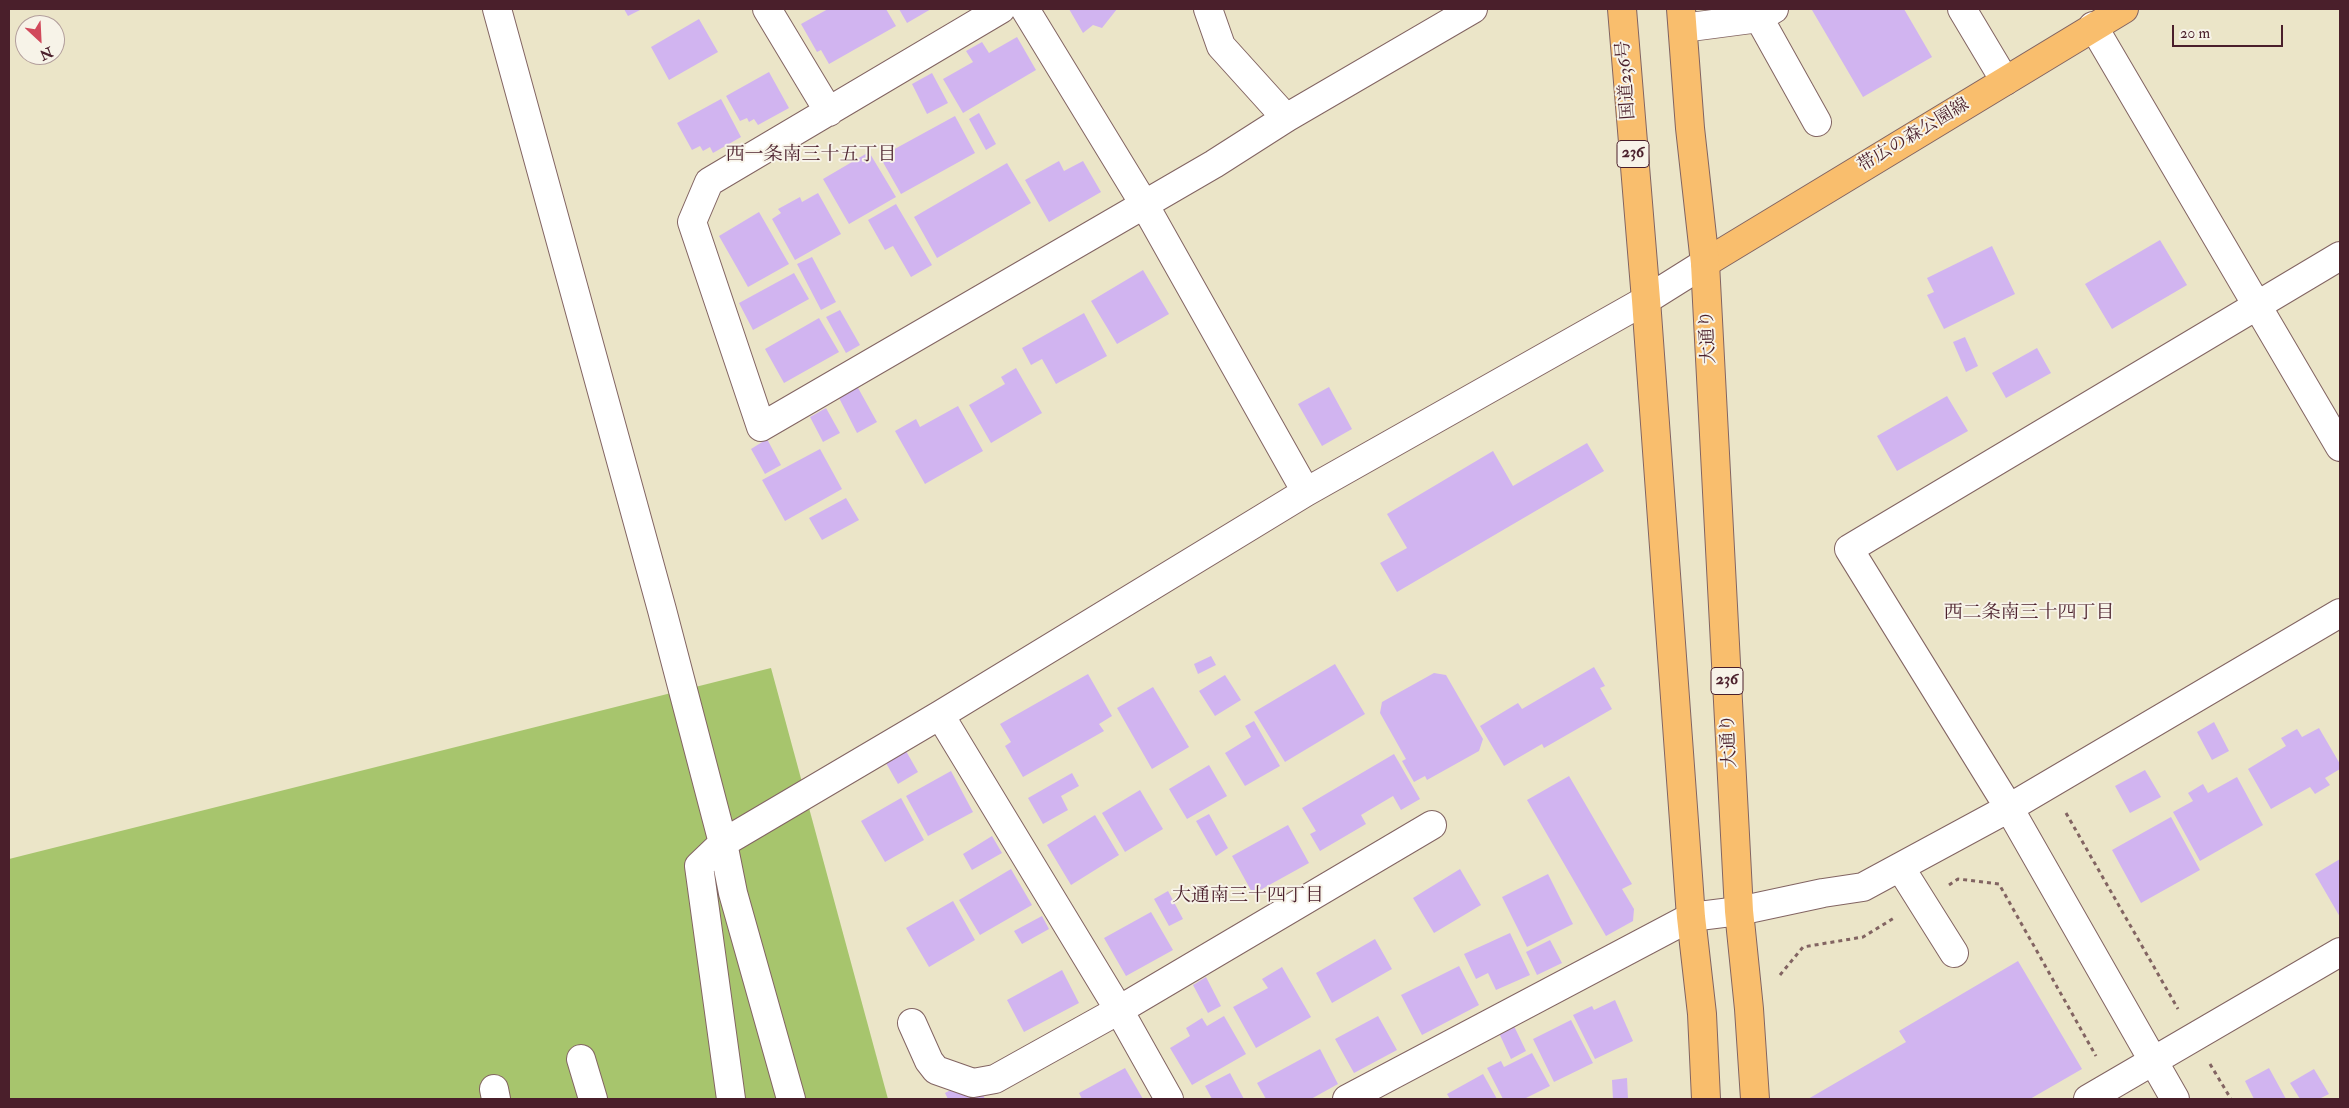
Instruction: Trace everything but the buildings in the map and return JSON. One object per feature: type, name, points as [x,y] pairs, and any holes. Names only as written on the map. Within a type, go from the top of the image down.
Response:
[{"type":"main road","name":"国道236号","points":[[1622,9],[1646,300]]},
{"type":"main road","name":"帯広の森公園線","points":[[1705,263],[2093,26],[2124,9]]},
{"type":"main road","name":"236","points":[[1682,18],[1690,128],[1705,263]]},
{"type":"main road","name":"大通り","points":[[1705,263],[1739,911],[1750,1009],[1755,1099]]},
{"type":"main road","name":"236","points":[[1646,300],[1691,917],[1702,1014],[1706,1099]]},
{"type":"street","points":[[496,9],[662,610],[723,843],[733,893],[791,1099]]},
{"type":"street","points":[[767,9],[829,112]]},
{"type":"street","points":[[1000,9],[709,182],[692,222],[761,427],[1214,164],[1286,118],[1473,9]]},
{"type":"street","points":[[1025,9],[1144,204],[1306,492]]},
{"type":"street","points":[[1208,9],[1221,46],[1286,118]]},
{"type":"street","points":[[1962,9],[2005,80]]},
{"type":"street","points":[[1682,18],[1766,13],[1817,122]]},
{"type":"street","points":[[2093,26],[2340,447]]},
{"type":"street","points":[[2176,1099],[2153,1062],[2009,808],[1850,549],[2340,256]]},
{"type":"street","points":[[731,1099],[699,866],[723,843],[940,715],[1306,492],[1646,300],[1705,263]]},
{"type":"street","points":[[1347,1099],[1691,917],[1739,911],[1822,893],[1863,887],[2009,808],[2340,613]]},
{"type":"street","points":[[940,715],[1119,1010],[1169,1099]]},
{"type":"street","points":[[912,1023],[929,1061],[936,1070],[973,1083],[995,1079],[1119,1010],[1432,825]]},
{"type":"street","points":[[1900,867],[1954,953]]},
{"type":"street","points":[[2088,1099],[2340,952]]},
{"type":"street","points":[[581,1059],[593,1099]]},
{"type":"path","points":[[2050,784],[2231,1099]]},
{"type":"green space","points":[[771,668],[888,1099],[9,1099],[9,859]]},
{"type":"district","name":"西一条南三十五丁目","points":[[811,156]]},
{"type":"district","name":"西二条南三十四丁目","points":[[2029,614]]},
{"type":"district","name":"大通南三十四丁目","points":[[1248,897]]}]
